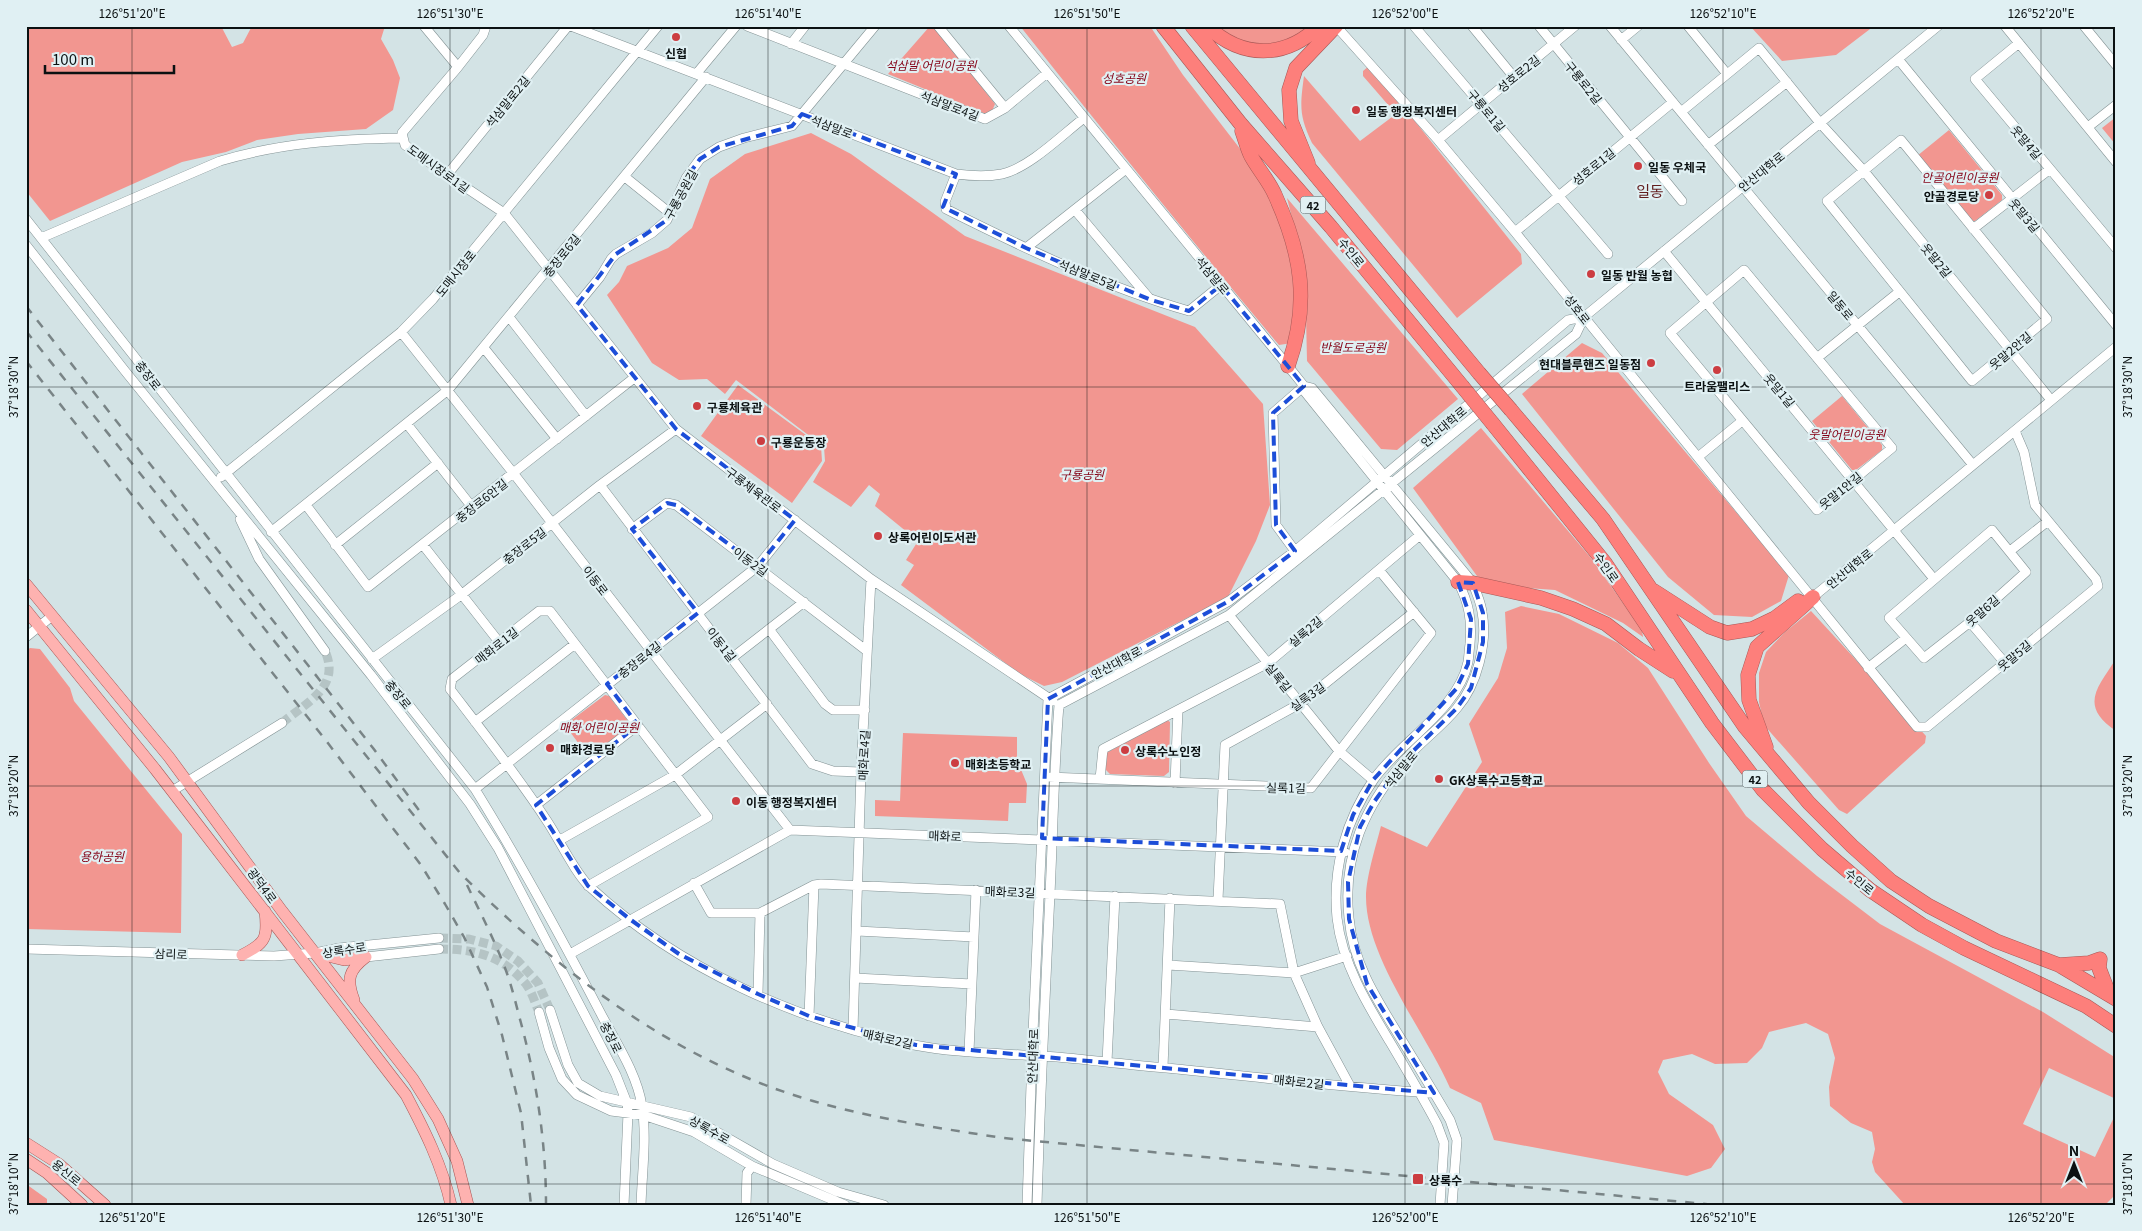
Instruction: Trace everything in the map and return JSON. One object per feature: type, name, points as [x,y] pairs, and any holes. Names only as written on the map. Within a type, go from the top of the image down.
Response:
[{"type":"highway","name":"수인로","points":[[1162,26],[1240,123],[1331,226],[1605,563],[1712,723],[1763,790],[1822,849],[1870,890],[1922,925],[1964,948],[2086,1006],[2116,1026]]},
{"type":"highway","name":"수인로","points":[[1192,26],[1312,173],[1603,519],[1745,727],[1809,803],[1892,881],[1929,906],[1996,941],[2059,965],[2112,996]]},
{"type":"highway","points":[[1208,26],[1232,45],[1251,50],[1266,51],[1285,48],[1299,42],[1319,26]]},
{"type":"highway","points":[[1312,173],[1291,121],[1289,90],[1296,68],[1336,26]]},
{"type":"highway","points":[[1240,123],[1251,155],[1274,194],[1297,256],[1300,283],[1300,316],[1295,346],[1288,366]]},
{"type":"highway","points":[[1458,582],[1473,583],[1541,598],[1573,609],[1606,624],[1639,649],[1678,673]]},
{"type":"highway","points":[[1648,587],[1710,627],[1727,633],[1752,629],[1775,618],[1796,602],[1813,597]]},
{"type":"highway","points":[[1770,758],[1749,700],[1748,675],[1757,648],[1813,597]]},
{"type":"highway","points":[[2059,965],[2089,963],[2100,959],[2099,968],[2112,996]]},
{"type":"main road","name":"광덕4로","points":[[26,584],[188,781],[315,953],[414,1079],[438,1119],[456,1161],[468,1205]]},
{"type":"main road","name":"광덕4로","points":[[26,610],[172,791],[406,1095],[431,1142],[447,1186],[451,1205]]},
{"type":"main road","points":[[242,955],[257,948],[264,940],[267,930],[264,910]]},
{"type":"main road","name":"상록수로","points":[[315,953],[344,960],[366,957]]},
{"type":"main road","points":[[355,1005],[350,990],[350,974],[354,966],[366,957]]},
{"type":"main road","name":"용신로","points":[[26,1143],[59,1164],[105,1205]]},
{"type":"main road","name":"용신로","points":[[26,1159],[47,1173],[82,1205]]},
{"type":"street","points":[[424,26],[458,67]]},
{"type":"street","name":"도매시장로1길","points":[[486,26],[483,35],[402,133],[402,138],[405,145],[504,213]]},
{"type":"street","name":"석삼말로","points":[[570,26],[702,75],[956,174],[977,177],[1003,174],[1025,164],[1084,118]]},
{"type":"street","name":"석삼말로2길","points":[[447,175],[570,26]]},
{"type":"street","name":"도매시장로","points":[[215,482],[401,332],[433,299],[658,26]]},
{"type":"street","name":"충장로6길","points":[[271,532],[448,390],[625,177],[702,75],[736,26]]},
{"type":"street","name":"석삼말로4길","points":[[747,26],[985,119],[1005,108],[1047,73]]},
{"type":"street","points":[[791,44],[805,26]]},
{"type":"street","points":[[844,64],[875,26]]},
{"type":"street","points":[[938,26],[1005,108]]},
{"type":"street","name":"석삼말로","points":[[1009,26],[1288,366],[1304,386],[1305,392],[1380,479],[1420,535],[1458,582],[1467,600],[1471,618],[1468,664],[1456,689],[1440,711],[1387,763],[1373,780],[1353,815],[1341,851],[1337,881],[1337,918],[1347,956],[1361,994],[1437,1124],[1444,1143],[1440,1205]]},
{"type":"street","name":"성호로","points":[[1336,26],[1438,140],[1516,232],[1813,597]]},
{"type":"street","name":"구룡로1길","points":[[1414,26],[1558,195]]},
{"type":"street","points":[[1472,26],[1514,76]]},
{"type":"street","name":"구룡로2길","points":[[1539,26],[1628,138]]},
{"type":"street","name":"성호로2길","points":[[1438,140],[1575,26]]},
{"type":"street","name":"일동로","points":[[1610,26],[1973,465]]},
{"type":"street","points":[[1621,40],[1638,26]]},
{"type":"street","points":[[1681,112],[1727,74],[1688,26]]},
{"type":"street","name":"안산대학로","points":[[1049,777],[1059,705],[1228,615],[1576,334],[1584,317],[1938,26]]},
{"type":"street","points":[[2005,26],[2116,162]]},
{"type":"street","points":[[2084,26],[2116,65]]},
{"type":"street","name":"웃말4길","points":[[2019,43],[1976,79],[2116,248]]},
{"type":"street","name":"웃말2길","points":[[1727,74],[1759,48],[1820,123],[1864,171],[2051,400]]},
{"type":"street","name":"웃말3길","points":[[1898,59],[2116,324]]},
{"type":"street","name":"구룡공원길","points":[[577,305],[616,254],[652,233],[668,220],[686,178],[700,159],[719,147],[744,138],[792,126],[844,64]]},
{"type":"street","points":[[1708,145],[1787,82]]},
{"type":"street","name":"성호로1길","points":[[1516,232],[1558,195],[1673,102]]},
{"type":"street","points":[[2088,127],[2116,105]]},
{"type":"street","points":[[41,238],[220,161],[246,153],[272,147],[318,141],[402,138]]},
{"type":"street","points":[[1628,138],[1682,201]]},
{"type":"street","name":"웃말2안길","points":[[1900,140],[1973,229],[2047,319],[1972,381],[1826,201],[1900,140]]},
{"type":"street","points":[[1026,248],[1126,169]]},
{"type":"street","points":[[1973,229],[2050,169]]},
{"type":"street","name":"석삼말로5길","points":[[956,174],[945,202],[946,209],[1026,248],[1151,300],[1189,311],[1221,285]]},
{"type":"street","points":[[625,177],[672,214]]},
{"type":"street","points":[[1558,195],[1608,254]]},
{"type":"street","name":"석삼말로5길","points":[[1075,210],[1151,300]]},
{"type":"street","name":"구룡체육관로","points":[[504,213],[676,429],[871,579],[1059,705]]},
{"type":"street","name":"충장로","points":[[26,219],[475,789],[508,842],[570,954],[630,1072],[642,1104],[643,1115],[644,1143],[641,1205]]},
{"type":"street","name":"충장로","points":[[26,245],[371,675],[470,804],[498,848],[616,1075],[627,1103],[624,1205]]},
{"type":"street","name":"웃말1길","points":[[1664,251],[1895,530]]},
{"type":"street","name":"웃말1안길","points":[[1744,270],[1817,358],[1892,448],[1817,510],[1670,333],[1744,270]]},
{"type":"street","points":[[1817,358],[1899,292]]},
{"type":"street","name":"안산대학로","points":[[1037,1205],[1041,1056],[1050,892],[1047,838],[1049,777],[1048,698],[1230,601],[1295,551],[1568,320],[1584,317]]},
{"type":"street","points":[[509,318],[586,416]]},
{"type":"street","name":"이동로","points":[[401,332],[514,474],[790,830]]},
{"type":"street","name":"안산대학로","points":[[1813,597],[2116,347]]},
{"type":"street","points":[[484,348],[557,439]]},
{"type":"street","name":"충장로6안길","points":[[306,505],[368,587],[634,378]]},
{"type":"street","points":[[1295,551],[1276,525],[1273,413],[1304,386]]},
{"type":"street","points":[[1698,457],[1742,421]]},
{"type":"street","points":[[407,424],[472,507]]},
{"type":"street","name":"충장로5길","points":[[372,659],[461,595],[600,485],[676,429]]},
{"type":"street","name":"웃말5길","points":[[1813,597],[1868,668],[1918,727],[1927,727],[2005,663],[2098,586],[2096,580],[2035,505],[2024,452],[2015,431]]},
{"type":"street","points":[[335,545],[438,464]]},
{"type":"street","name":"이동1길","points":[[600,485],[632,530],[812,764],[833,771],[861,772]]},
{"type":"street","name":"석삼말로","points":[[1387,488],[1473,583],[1483,613],[1479,665],[1471,688],[1457,708],[1406,758],[1387,782],[1360,827],[1353,852],[1348,882],[1349,919],[1356,952],[1367,984],[1450,1120],[1458,1140],[1452,1205]]},
{"type":"street","name":"이동2길","points":[[632,530],[666,503],[676,505],[867,651]]},
{"type":"street","points":[[234,505],[259,559],[326,651]]},
{"type":"street","name":"충장로4길","points":[[475,789],[758,566],[794,520]]},
{"type":"street","points":[[2010,551],[2048,520]]},
{"type":"street","points":[[1895,530],[1934,579]]},
{"type":"street","name":"웃말6길","points":[[1992,530],[2026,572],[1970,622],[1924,658],[1889,618],[1934,579],[1992,530]]},
{"type":"street","name":"실록2길","points":[[1100,779],[1103,749],[1268,663],[1420,535]]},
{"type":"street","points":[[423,545],[499,642]]},
{"type":"street","name":"실록1길","points":[[1049,777],[1222,786],[1311,788],[1431,633],[1379,570]]},
{"type":"street","name":"매화로4길","points":[[853,1030],[859,885],[861,772],[871,579]]},
{"type":"street","points":[[732,658],[804,602]]},
{"type":"street","name":"매화로1길","points":[[588,886],[708,817],[550,611],[539,611],[452,679],[450,688],[508,764],[560,840],[588,886],[631,920]]},
{"type":"street","name":"실록3길","points":[[1222,786],[1225,745],[1301,703],[1414,612]]},
{"type":"street","name":"실록길","points":[[1228,615],[1339,751],[1373,780]]},
{"type":"street","points":[[26,638],[52,616]]},
{"type":"street","points":[[1970,622],[2005,663]]},
{"type":"street","points":[[769,629],[825,704],[833,710],[865,710]]},
{"type":"street","points":[[1868,668],[1906,638]]},
{"type":"street","points":[[475,722],[575,644]]},
{"type":"street","points":[[560,840],[676,775],[767,704]]},
{"type":"street","points":[[1176,783],[1178,710]]},
{"type":"street","points":[[172,791],[282,723]]},
{"type":"street","points":[[536,805],[638,725]]},
{"type":"street","points":[[1218,900],[1222,786]]},
{"type":"street","points":[[570,954],[790,830]]},
{"type":"street","name":"매화로","points":[[790,830],[1047,838],[1353,852]]},
{"type":"street","name":"안산대학로","points":[[1027,1205],[1040,892],[1047,838]]},
{"type":"street","name":"매화로3길","points":[[694,883],[711,913],[760,913],[814,885],[1050,892],[1280,904],[1294,973],[1318,1027],[1350,1086]]},
{"type":"street","points":[[809,1016],[814,885]]},
{"type":"street","points":[[969,1052],[976,890]]},
{"type":"street","points":[[1107,1062],[1115,896]]},
{"type":"street","points":[[1163,1068],[1170,898]]},
{"type":"street","points":[[758,994],[760,913]]},
{"type":"street","name":"매화로2길","points":[[631,920],[680,954],[715,974],[758,994],[809,1016],[853,1030],[916,1045],[969,1052],[1032,1055],[1434,1093]]},
{"type":"street","points":[[857,931],[974,937]]},
{"type":"street","name":"상록수로","points":[[315,953],[339,948],[438,938]]},
{"type":"street","name":"삼리로","points":[[26,949],[274,956],[315,953]]},
{"type":"street","name":"상록수로","points":[[366,957],[439,949]]},
{"type":"street","points":[[1168,965],[1294,973],[1347,956]]},
{"type":"street","points":[[855,978],[972,984]]},
{"type":"street","name":"상록수로","points":[[550,1010],[568,1065],[578,1083],[600,1096],[691,1116],[772,1164],[838,1192],[884,1205]]},
{"type":"street","name":"상록수로","points":[[539,1012],[549,1048],[562,1079],[577,1095],[611,1111],[643,1115],[694,1132],[752,1166],[845,1205]]},
{"type":"street","points":[[1166,1014],[1318,1027]]},
{"type":"street","points":[[746,1205],[747,1174],[752,1166]]},
{"type":"highlighted area","points":[[802,114],[956,174],[943,207],[1026,248],[1151,300],[1189,311],[1221,285],[1304,386],[1273,413],[1276,525],[1295,551],[1229,601],[1048,699],[1042,838],[1341,851],[1353,815],[1373,780],[1456,689],[1468,664],[1471,619],[1458,582],[1473,583],[1483,613],[1483,642],[1471,688],[1457,708],[1406,758],[1374,802],[1360,827],[1348,882],[1349,919],[1367,984],[1434,1093],[916,1045],[809,1016],[758,994],[679,954],[631,920],[588,886],[536,805],[638,725],[607,684],[698,613],[632,529],[667,503],[676,505],[758,566],[795,520],[676,429],[577,305],[616,254],[667,220],[686,178],[700,159],[719,147],[792,126]]},
{"type":"green space","points":[[26,26],[221,26],[232,47],[243,43],[252,26],[385,26],[381,39],[393,60],[400,78],[393,110],[366,129],[298,134],[257,140],[226,152],[182,162],[50,221],[26,191]]},
{"type":"green space","name":"석삼말 어린이공원","points":[[930,26],[934,26],[995,104],[992,111],[986,114],[888,74]]},
{"type":"green space","name":"성호공원","points":[[1020,26],[1150,26],[1183,75],[1248,159],[1286,230],[1298,285],[1292,343],[1279,345]]},
{"type":"green space","points":[[1210,26],[1317,26],[1284,45],[1249,47]]},
{"type":"green space","points":[[1750,26],[1874,26],[1836,55],[1782,61]]},
{"type":"green space","points":[[1370,65],[1521,254],[1522,264],[1457,318],[1312,143],[1305,125],[1301,103],[1304,76],[1360,141],[1396,114],[1363,76],[1363,71]]},
{"type":"green space","points":[[2116,117],[2116,145],[2102,128]]},
{"type":"green space","name":"안골어린이공원","points":[[1949,130],[2002,195],[2002,200],[1975,221],[1971,221],[1917,156]]},
{"type":"green space","name":"구룡공원","points":[[811,133],[851,154],[965,236],[1195,327],[1263,404],[1270,505],[1256,541],[1228,597],[1062,682],[1044,686],[1020,674],[901,585],[914,565],[906,560],[918,541],[875,506],[880,494],[869,485],[851,507],[813,482],[825,461],[824,447],[736,380],[725,394],[707,379],[679,380],[652,363],[607,295],[619,282],[627,266],[668,248],[692,228],[710,179],[745,154]]},
{"type":"green space","name":"반월도로공원","points":[[1287,198],[1458,399],[1397,450],[1381,449],[1307,361],[1305,270]]},
{"type":"green space","points":[[1582,343],[1602,353],[1789,575],[1781,601],[1752,617],[1714,615],[1668,577],[1522,394]]},
{"type":"green space","name":"구룡운동장","points":[[738,385],[821,446],[822,461],[792,503],[701,436]]},
{"type":"green space","name":"웃말어린이공원","points":[[1842,396],[1882,445],[1882,450],[1856,470],[1852,470],[1812,421]]},
{"type":"green space","points":[[1481,428],[1591,558],[1642,630],[1643,637],[1623,623],[1555,590],[1497,586],[1477,576],[1413,488]]},
{"type":"green space","points":[[1521,606],[1559,614],[1618,643],[1648,668],[1709,763],[1746,816],[1817,876],[1880,924],[2043,1012],[2116,1058],[2116,1099],[2049,1068],[2023,1124],[2095,1157],[2116,1113],[2116,1194],[2105,1205],[1905,1205],[1875,1172],[1872,1162],[1875,1149],[1872,1132],[1851,1123],[1830,1106],[1829,1087],[1835,1058],[1828,1034],[1806,1023],[1769,1032],[1762,1048],[1747,1063],[1715,1064],[1692,1054],[1663,1060],[1658,1072],[1669,1094],[1713,1125],[1725,1149],[1711,1168],[1687,1176],[1494,1140],[1481,1103],[1450,1088],[1386,970],[1369,920],[1366,889],[1381,826],[1427,847],[1482,762],[1469,724],[1498,678],[1507,648],[1505,612]]},
{"type":"green space","points":[[1811,611],[1926,736],[1925,743],[1847,814],[1839,810],[1764,725],[1759,702],[1759,673],[1766,652],[1785,632]]},
{"type":"green space","name":"용하공원","points":[[30,648],[40,649],[70,688],[74,701],[182,834],[181,933],[26,929],[26,651]]},
{"type":"green space","points":[[2116,659],[2116,731],[2098,713],[2095,705],[2095,696]]},
{"type":"green space","name":"매화 어린이공원","points":[[605,695],[609,696],[631,725],[590,759],[565,725]]},
{"type":"green space","points":[[1167,720],[1170,722],[1169,772],[1164,776],[1110,774],[1105,769],[1106,753]]},
{"type":"green space","points":[[903,733],[1017,737],[1017,760],[1027,784],[1026,803],[1009,803],[1008,821],[875,816],[875,800],[900,801]]},
{"type":"green space","points":[[26,1184],[47,1199],[47,1205],[26,1205]]},
{"type":"tunnel","points":[[282,723],[319,693],[325,684],[329,674],[329,664],[325,651]]},
{"type":"tunnel","points":[[439,938],[469,939],[496,946],[518,961],[538,983],[550,1010]]},
{"type":"tunnel","points":[[439,949],[476,952],[507,966],[526,984],[539,1012]]},
{"type":"railway","points":[[26,306],[373,748],[424,817]]},
{"type":"railway","points":[[26,331],[460,873],[498,910],[579,979],[622,1010],[667,1038],[713,1063],[762,1084],[836,1107],[907,1122],[1003,1138],[1716,1205]]},
{"type":"railway","points":[[26,361],[324,738],[421,865],[445,904],[464,937],[487,987],[502,1035],[521,1113],[531,1205]]},
{"type":"railway","points":[[467,885],[492,936],[505,968],[527,1046],[540,1113],[546,1205]]},
{"type":"place","name":"신협","points":[[676,37]]},
{"type":"place","name":"일동 행정복지센터","points":[[1356,110]]},
{"type":"place","name":"일동 우체국","points":[[1638,166]]},
{"type":"place","name":"안골경로당","points":[[1989,195]]},
{"type":"place","name":"일동 반월 농협","points":[[1591,274]]},
{"type":"place","name":"현대블루핸즈 일동점","points":[[1651,363]]},
{"type":"place","name":"트라움팰리스","points":[[1717,370]]},
{"type":"place","name":"구룡체육관","points":[[697,406]]},
{"type":"place","name":"구룡운동장","points":[[761,441]]},
{"type":"place","name":"상록어린이도서관","points":[[878,536]]},
{"type":"place","name":"매화경로당","points":[[550,748]]},
{"type":"place","name":"상록수노인정","points":[[1125,750]]},
{"type":"place","name":"매화초등학교","points":[[955,763]]},
{"type":"place","name":"GK상록수고등학교","points":[[1439,779]]},
{"type":"place","name":"이동 행정복지센터","points":[[736,801]]},
{"type":"place","name":"상록수","points":[[1418,1179]]},
{"type":"district","name":"일동","points":[[1650,190]]}]
